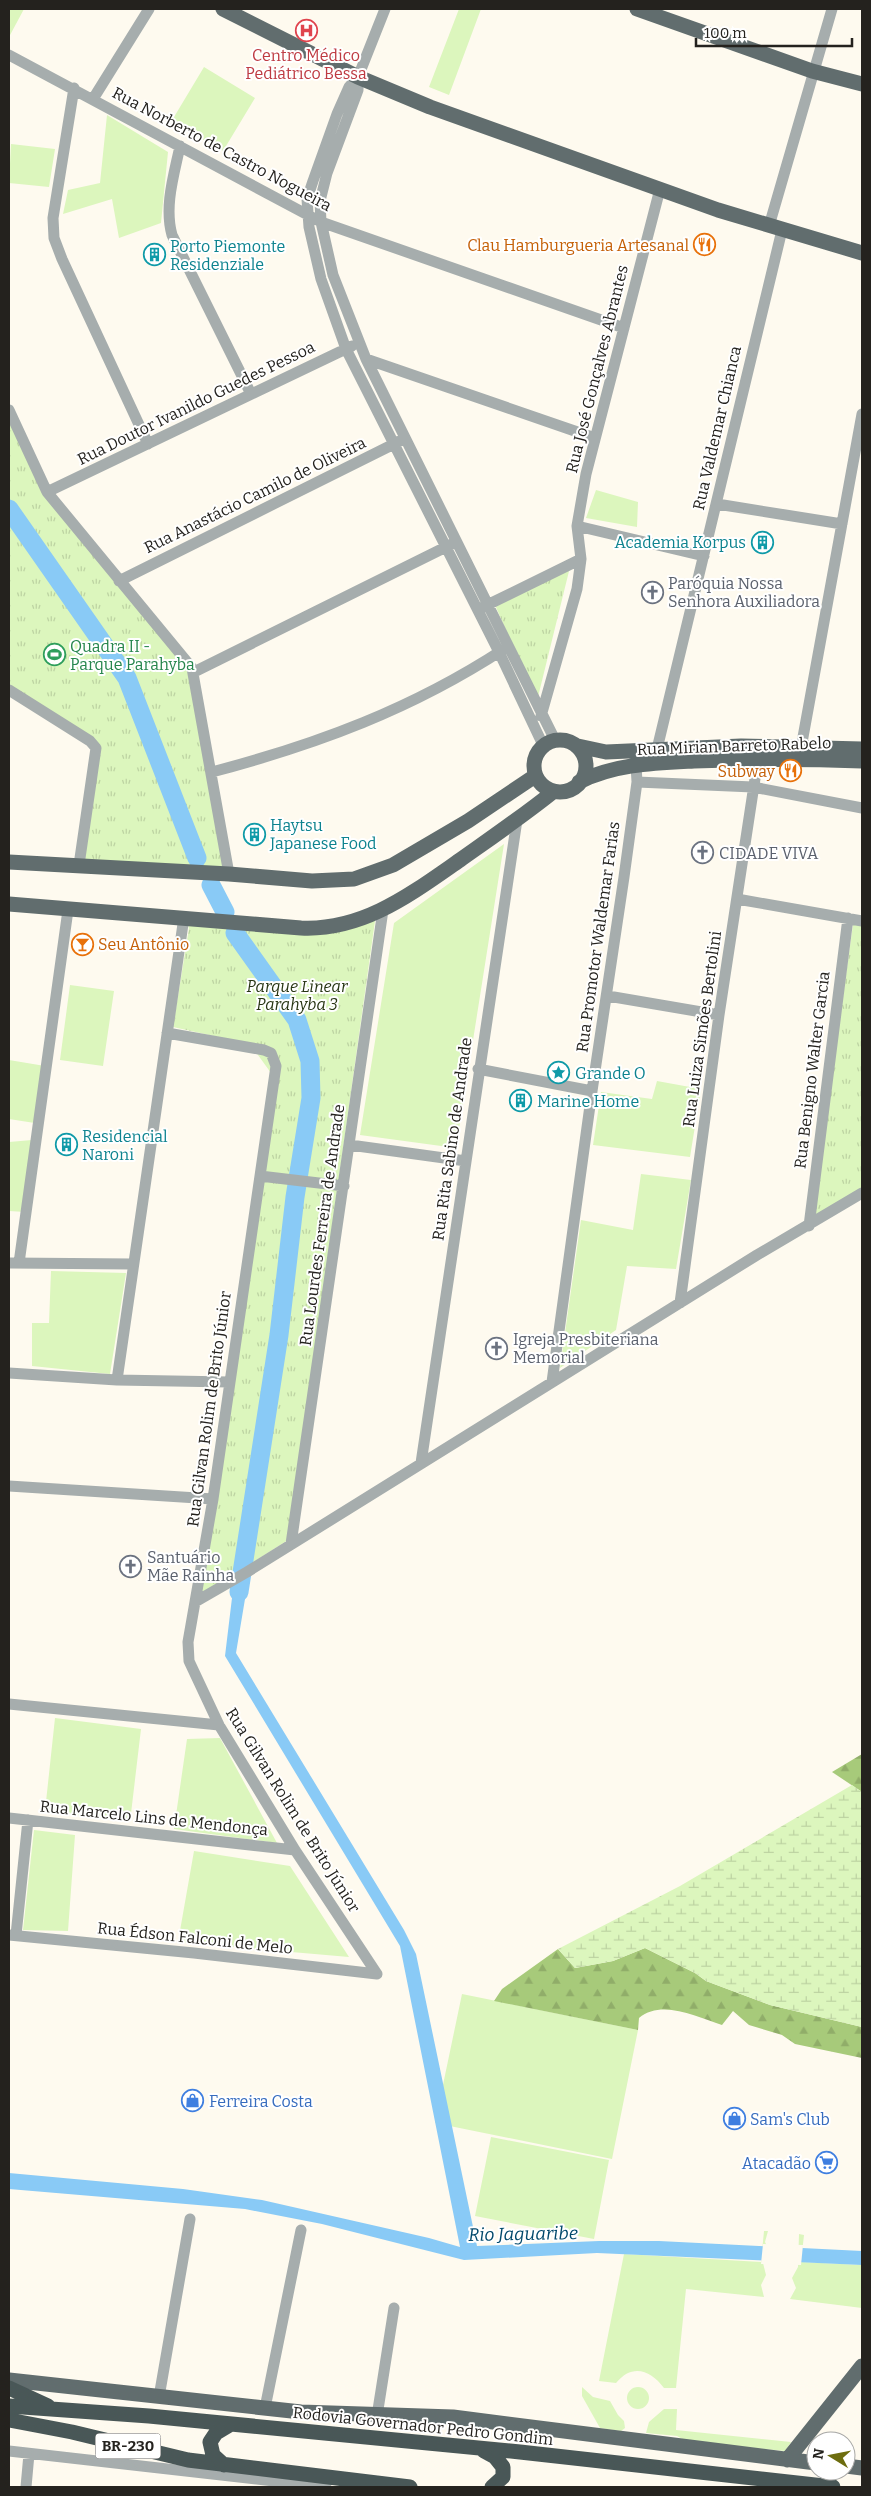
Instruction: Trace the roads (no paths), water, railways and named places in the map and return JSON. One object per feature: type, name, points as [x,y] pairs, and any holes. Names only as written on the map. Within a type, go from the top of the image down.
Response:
[{"type":"highway","points":[[9,2388],[61,2411]]},
{"type":"highway","name":"Rodovia Governador Pedro Gondim","points":[[9,2406],[231,2424],[832,2487]]},
{"type":"highway","name":"BR-230","points":[[9,2420],[72,2432],[188,2460],[410,2487]]},
{"type":"highway","points":[[224,2465],[213,2455],[210,2442],[216,2433],[231,2424]]},
{"type":"highway","points":[[480,2449],[495,2457],[503,2467],[503,2477],[492,2487]]},
{"type":"main road","points":[[223,9],[358,77],[430,107],[775,228],[862,253]]},
{"type":"main road","points":[[637,9],[812,71],[862,84]]},
{"type":"main road","points":[[9,904],[317,928],[356,921],[383,910],[405,898],[517,820],[553,792],[570,790],[585,776],[587,762],[578,746],[571,741],[549,743],[535,760],[535,776],[542,786],[553,792]]},
{"type":"main road","name":"Rua Mirian Barreto Rabelo","points":[[578,746],[606,752],[741,746],[862,749]]},
{"type":"main road","name":"Rua Mirian Barreto Rabelo","points":[[579,782],[601,772],[636,765],[758,759],[862,761]]},
{"type":"main road","points":[[9,862],[229,874],[322,882],[354,879],[393,865],[468,821],[535,776]]},
{"type":"main road","points":[[787,2460],[862,2366]]},
{"type":"main road","points":[[9,2380],[265,2408],[378,2416],[453,2418],[806,2462]]},
{"type":"street","points":[[93,99],[149,9]]},
{"type":"street","points":[[384,9],[358,77],[358,90],[323,185],[320,201],[321,222],[336,284],[445,547],[477,610],[503,649],[541,716],[549,743]]},
{"type":"street","name":"Rua Valdemar Chianca","points":[[657,749],[717,504],[775,228],[812,71],[832,9]]},
{"type":"street","name":"Rua Norberto de Castro Nogueira","points":[[9,55],[74,88],[321,222],[624,328]]},
{"type":"street","points":[[358,77],[349,87],[337,114],[307,199],[307,215],[321,279],[346,349],[457,541],[488,604],[503,649],[549,743]]},
{"type":"street","points":[[74,88],[53,218],[54,238],[62,260],[148,444]]},
{"type":"street","points":[[180,146],[168,222],[172,235],[250,394]]},
{"type":"street","name":"Rua José Gonçalves Abrantes","points":[[541,716],[578,589],[581,559],[577,526],[578,508],[660,189]]},
{"type":"street","name":"Rua Doutor Ivanildo Guedes Pessoa","points":[[47,492],[359,343]]},
{"type":"street","points":[[366,359],[595,438]]},
{"type":"street","points":[[9,410],[47,492],[194,672],[229,874]]},
{"type":"street","points":[[801,748],[862,414]]},
{"type":"street","name":"Rua Anastácio Camilo de Oliveira","points":[[119,581],[400,440]]},
{"type":"street","points":[[717,504],[842,524]]},
{"type":"street","points":[[577,526],[704,556]]},
{"type":"street","points":[[194,672],[457,541]]},
{"type":"street","points":[[477,610],[581,559]]},
{"type":"street","points":[[212,772],[301,746],[385,714],[444,687],[503,649]]},
{"type":"street","points":[[9,690],[95,745],[97,753],[79,865]]},
{"type":"street","name":"Rua Luiza Simões Bertolini","points":[[680,1303],[719,1015],[758,759]]},
{"type":"street","name":"Rua Promotor Waldemar Farias","points":[[552,1382],[592,1091],[608,996],[637,782],[636,765]]},
{"type":"street","points":[[637,782],[753,787],[862,808]]},
{"type":"street","name":"Rua Rita Sabino de Andrade","points":[[421,1463],[478,1069],[517,820]]},
{"type":"street","points":[[737,900],[862,921]]},
{"type":"street","points":[[68,910],[14,1263],[133,1264]]},
{"type":"street","name":"Rua Lourdes Ferreira de Andrade","points":[[291,1544],[383,910]]},
{"type":"street","points":[[117,1380],[184,917]]},
{"type":"street","name":"Rua Benigno Walter Garcia","points":[[809,1226],[848,918]]},
{"type":"street","points":[[608,996],[719,1015]]},
{"type":"street","name":"Rua Gilvan Rolim de Brito Júnior","points":[[167,1033],[271,1053],[276,1066],[213,1499],[188,1642],[189,1662],[219,1725],[295,1850],[377,1974]]},
{"type":"street","points":[[478,1069],[592,1091]]},
{"type":"street","points":[[350,1144],[466,1161]]},
{"type":"street","points":[[260,1176],[344,1186]]},
{"type":"street","points":[[195,1602],[228,1584],[757,1255],[862,1193]]},
{"type":"street","points":[[9,1373],[117,1380],[229,1382]]},
{"type":"street","points":[[9,1486],[213,1499]]},
{"type":"street","points":[[9,1704],[219,1725]]},
{"type":"street","name":"Rua Marcelo Lins de Mendonça","points":[[9,1818],[295,1850]]},
{"type":"street","points":[[12,1935],[28,1820]]},
{"type":"street","name":"Rua Édson Falconi de Melo","points":[[12,1935],[377,1974]]},
{"type":"street","points":[[159,2397],[190,2219]]},
{"type":"street","points":[[265,2408],[301,2230]]},
{"type":"street","points":[[378,2416],[394,2308]]},
{"type":"street","points":[[9,2451],[326,2487]]},
{"type":"street","points":[[26,2487],[29,2454]]},
{"type":"water","points":[[251,1563],[236,1653],[404,1930],[416,1954],[477,2246],[599,2241],[659,2241],[862,2251],[862,2265],[597,2253],[464,2260],[322,2224],[245,2209],[9,2189],[9,2173],[183,2189],[262,2200],[429,2238],[460,2247],[400,1946],[225,1656],[235,1573]]},
{"type":"waterway","points":[[9,509],[127,678],[197,858]]},
{"type":"waterway","points":[[211,885],[225,912]]},
{"type":"waterway","points":[[235,933],[297,1020],[310,1061],[311,1098],[295,1197],[279,1335],[239,1592]]},
{"type":"place","name":"Centro Médico Pediátrico Bessa","points":[[306,31]]},
{"type":"place","name":"Clau Hamburgueria Artesanal","points":[[705,245]]},
{"type":"place","name":"Porto Piemonte Residenziale","points":[[154,255]]},
{"type":"place","name":"Academia Korpus","points":[[762,542]]},
{"type":"place","name":"Paróquia Nossa Senhora Auxiliadora","points":[[652,592]]},
{"type":"place","name":"Quadra II - Parque Parahyba","points":[[54,655]]},
{"type":"place","name":"Subway","points":[[791,771]]},
{"type":"place","name":"Haytsu Japanese Food","points":[[254,834]]},
{"type":"place","name":"CIDADE VIVA","points":[[703,853]]},
{"type":"place","name":"Seu Antônio","points":[[82,944]]},
{"type":"place","name":"Grande O","points":[[559,1073]]},
{"type":"place","name":"Marine Home","points":[[521,1101]]},
{"type":"place","name":"Residencial Naroni","points":[[66,1145]]},
{"type":"place","name":"Igreja Presbiteriana Memorial","points":[[497,1348]]},
{"type":"place","name":"Santuário Mãe Rainha","points":[[131,1566]]},
{"type":"place","name":"Ferreira Costa","points":[[193,2101]]},
{"type":"place","name":"Sam's Club","points":[[734,2119]]},
{"type":"place","name":"Atacadão","points":[[827,2163]]},
{"type":"park label","name":"Parque Linear Parahyba 3","points":[[297,995]]},
{"type":"water label","name":"Rio Jaguaribe","points":[[523,2234]]}]
